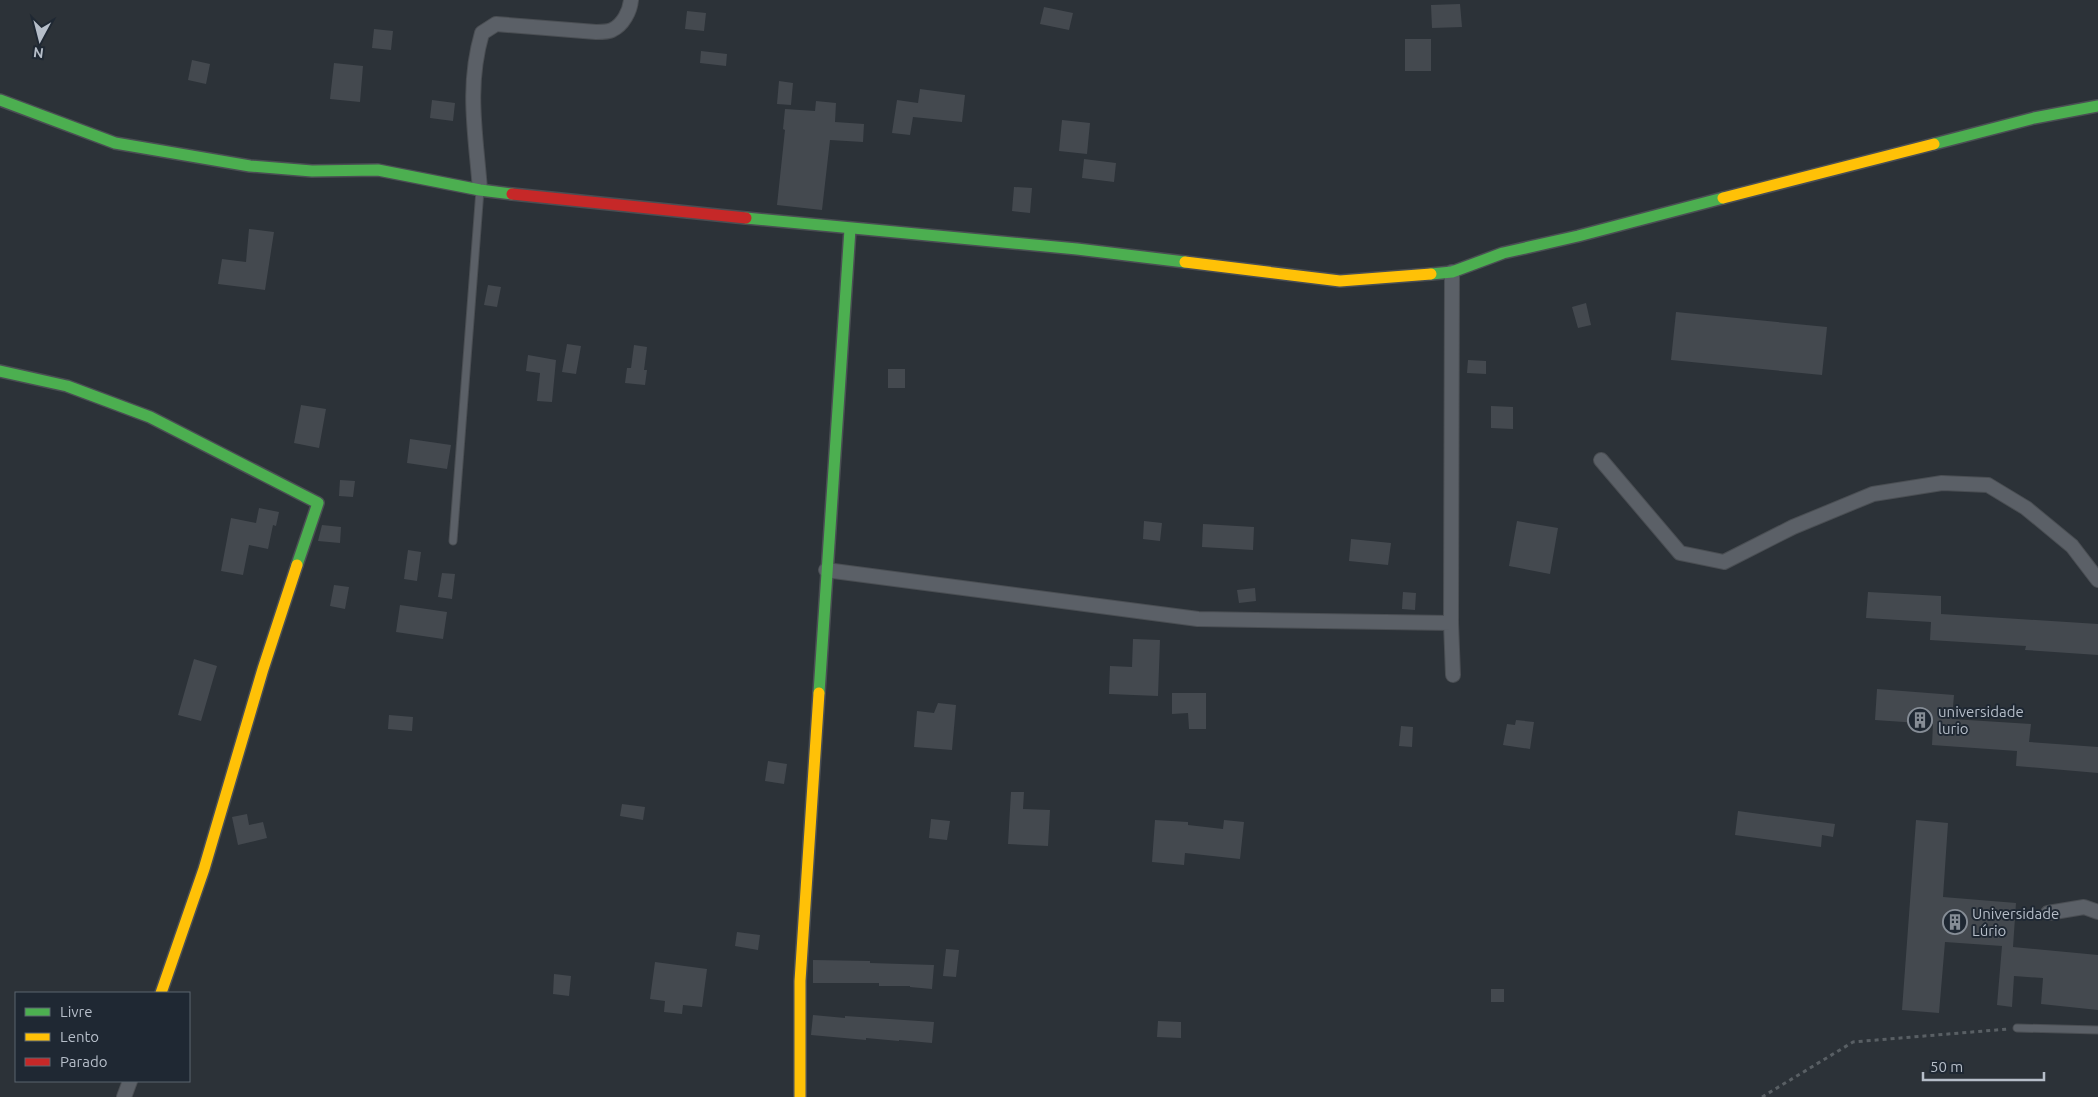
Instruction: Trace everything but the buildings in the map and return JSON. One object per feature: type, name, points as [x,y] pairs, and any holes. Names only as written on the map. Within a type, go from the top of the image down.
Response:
[{"type":"street","points":[[480,190],[472,107],[472,80],[482,33],[496,24],[596,32],[612,30],[622,23],[630,6],[630,0]]},
{"type":"street","points":[[0,100],[115,144],[250,166],[312,171],[378,170],[480,190],[850,229],[1077,249],[1340,281],[1452,272],[1503,253],[1578,236],[2034,118],[2098,106]]},
{"type":"street","points":[[800,1097],[800,980],[850,229]]},
{"type":"street","points":[[1452,272],[1451,623],[1453,675]]},
{"type":"street","points":[[0,371],[67,386],[150,417],[318,503],[263,669],[204,869],[161,992]]},
{"type":"street","points":[[1601,460],[1680,553],[1724,562],[1793,527],[1873,494],[1942,483],[1988,485],[2026,508],[2072,546],[2098,580]]},
{"type":"street","points":[[826,570],[1198,619],[1451,623]]},
{"type":"street","points":[[2048,913],[2084,907],[2098,912]]},
{"type":"street","points":[[124,1097],[130,1082]]},
{"type":"lane","points":[[453,541],[480,190]]},
{"type":"lane","points":[[2017,1028],[2098,1030]]},
{"type":"path","points":[[1762,1097],[1853,1042],[2017,1028]]},
{"type":"traffic: fast","points":[[0,100],[115,143],[250,166],[312,171],[378,170],[480,190],[512,194]]},
{"type":"traffic: fast","points":[[1934,144],[2034,118],[2098,106]]},
{"type":"traffic: fast","points":[[1431,274],[1452,272],[1503,253],[1578,236],[1723,198]]},
{"type":"traffic: fast","points":[[746,218],[1077,249],[1185,262]]},
{"type":"traffic: fast","points":[[819,693],[850,229]]},
{"type":"traffic: fast","points":[[0,371],[67,386],[150,417],[318,503],[297,565]]},
{"type":"traffic: slow","points":[[1723,198],[1934,144]]},
{"type":"traffic: slow","points":[[1185,262],[1340,281],[1431,274]]},
{"type":"traffic: slow","points":[[161,992],[204,869],[263,669],[297,565]]},
{"type":"traffic: slow","points":[[800,1097],[800,981],[819,693]]},
{"type":"traffic: jam","points":[[512,194],[746,218]]},
{"type":"place","name":"universidade lurio","points":[[1920,720]]},
{"type":"place","name":"Universidade Lúrio","points":[[1955,922]]}]
